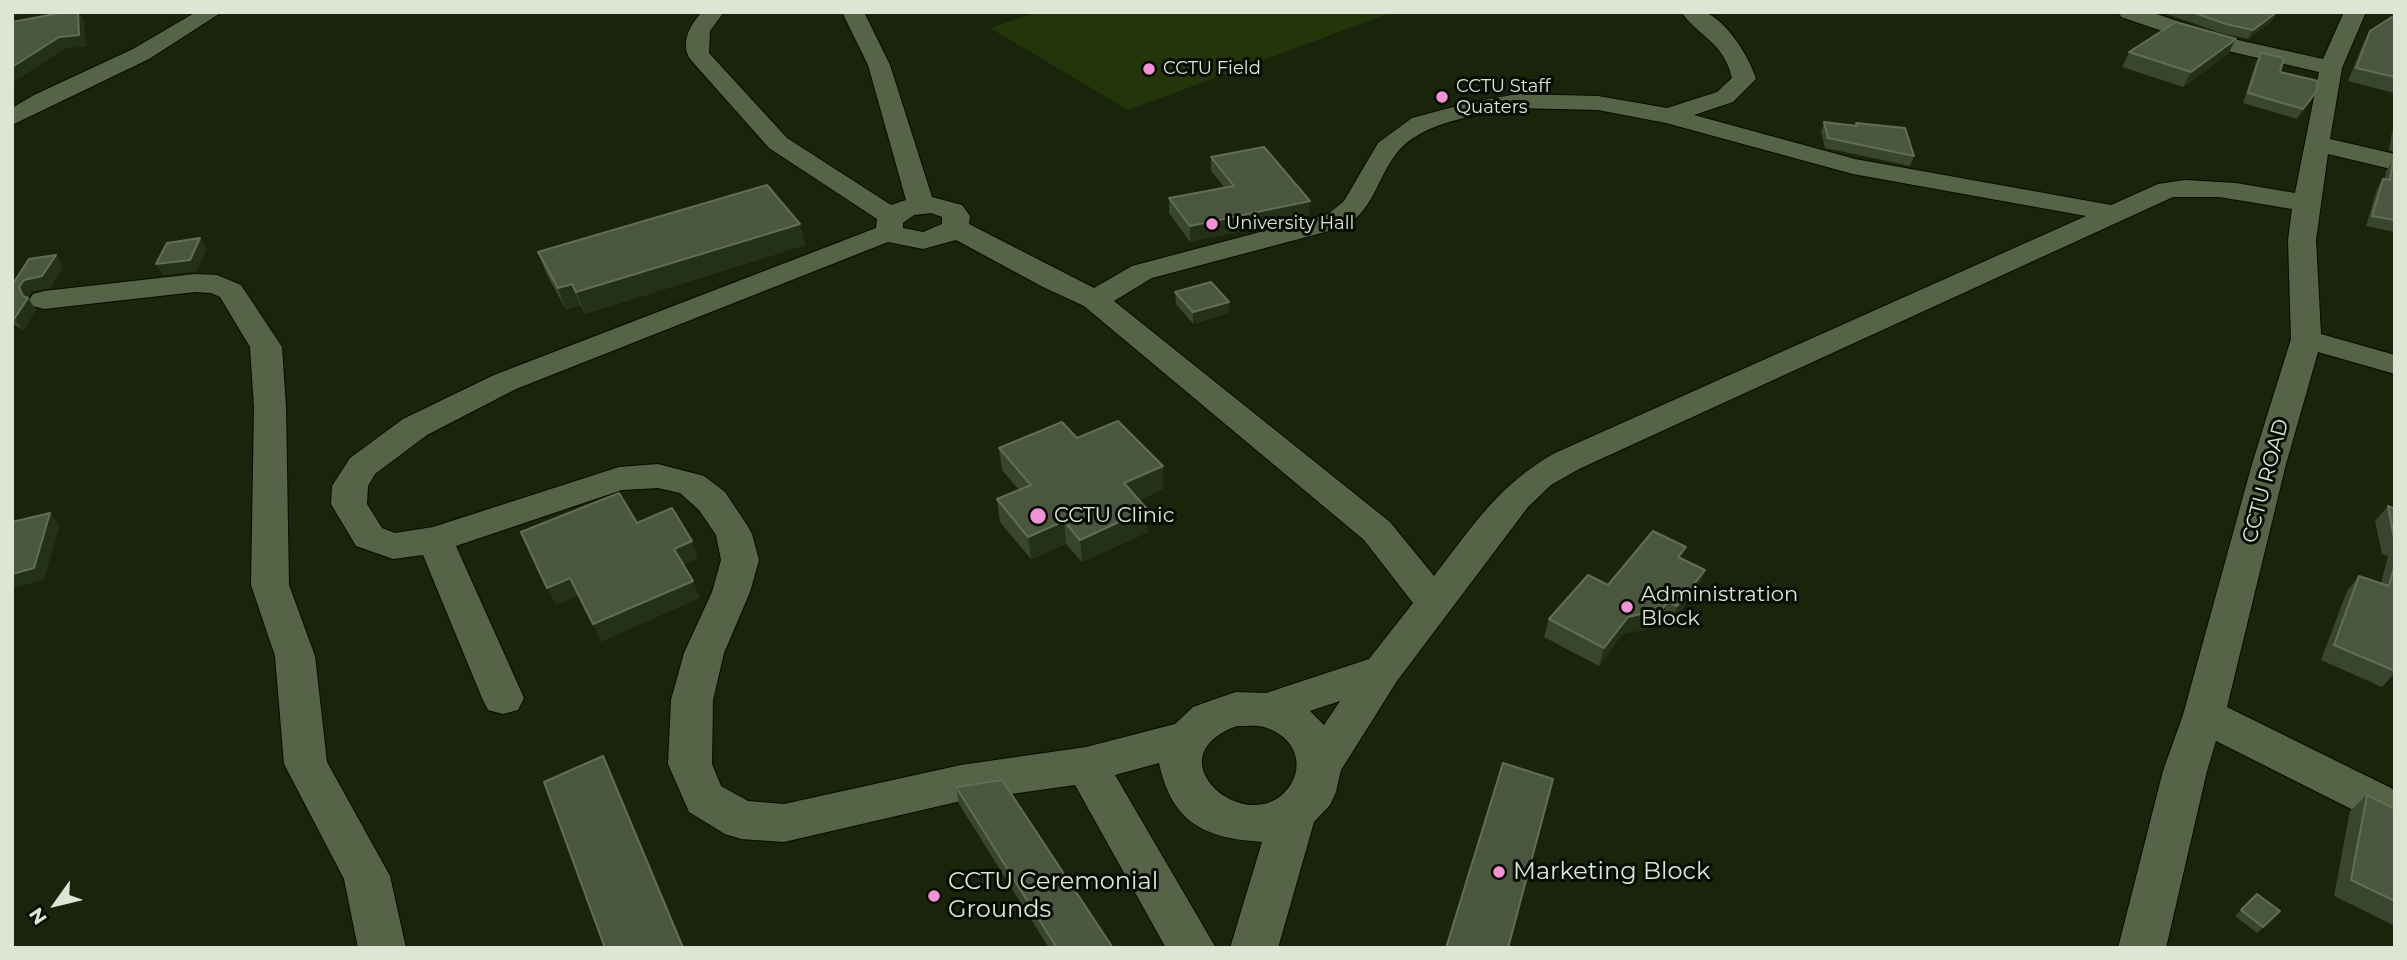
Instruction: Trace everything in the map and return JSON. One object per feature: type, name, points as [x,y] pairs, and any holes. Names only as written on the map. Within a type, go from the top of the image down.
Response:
[{"type":"street","points":[[12,118],[43,100],[141,54],[212,12]]},
{"type":"street","points":[[714,12],[700,27],[695,40],[698,54],[778,143],[891,224],[909,240],[935,239],[955,228]]},
{"type":"street","points":[[853,12],[879,65],[921,205]]},
{"type":"street","points":[[1668,116],[1725,97],[1744,79],[1741,60],[1721,37],[1691,12]]},
{"type":"street","points":[[2129,12],[2214,41],[2331,68]]},
{"type":"street","name":"CCTU ROAD","points":[[2142,948],[2185,771],[2204,715],[2269,464],[2306,339],[2302,240],[2306,203],[2331,68],[2356,12]]},
{"type":"street","points":[[1095,300],[1142,272],[1338,220],[1355,206],[1387,148],[1422,123],[1468,110],[1517,102],[1598,103],[1668,116],[1853,166],[2111,213]]},
{"type":"street","points":[[2317,144],[2395,162]]},
{"type":"street","points":[[1320,766],[1312,741],[1293,721],[1266,710],[1236,709],[1208,719],[1188,738],[1180,762],[1186,788],[1205,809],[1234,821],[1266,823],[1294,812],[1314,792],[1320,766],[1383,670],[1515,498],[1539,477],[2166,190],[2191,186],[2218,188],[2306,203]]},
{"type":"street","points":[[955,228],[956,216],[952,211],[933,205],[899,211],[891,224],[505,382],[415,427],[362,466],[350,486],[349,504],[369,537],[393,546],[435,540],[619,479],[659,476],[692,484],[712,501],[734,534],[740,560],[731,592],[704,653],[692,700],[690,764],[705,799],[741,820],[784,823],[961,783],[1086,765],[1188,738]]},
{"type":"street","points":[[955,228],[1053,281],[1095,300],[1377,531],[1435,603]]},
{"type":"street","points":[[44,300],[195,283],[217,284],[231,291],[267,347],[270,585],[295,656],[306,764],[367,876],[382,948]]},
{"type":"street","points":[[2306,339],[2395,365]]},
{"type":"street","points":[[435,540],[503,698]]},
{"type":"street","points":[[1266,710],[1383,670]]},
{"type":"street","points":[[2204,715],[2395,812]]},
{"type":"street","points":[[1086,765],[1192,948]]},
{"type":"street","points":[[1254,948],[1294,812]]},
{"type":"green space","name":"CCTU Field","points":[[1039,12],[1393,12],[1128,110],[990,28]]},
{"type":"building","points":[[78,12],[79,35],[59,37],[12,67],[12,22]]},
{"type":"building","points":[[2192,12],[2277,12],[2253,30]]},
{"type":"building","points":[[2395,15],[2395,77],[2356,68],[2370,31]]},
{"type":"building","points":[[2176,22],[2236,39],[2191,72],[2129,52]]},
{"type":"building","points":[[2261,53],[2284,58],[2280,72],[2318,81],[2316,92],[2303,109],[2248,93]]},
{"type":"building","points":[[1824,122],[1905,128],[1914,156],[1828,138]]},
{"type":"building","points":[[1264,147],[1310,201],[1190,226],[1169,198],[1234,186],[1211,157]]},
{"type":"building","points":[[2393,161],[2395,220],[2372,216],[2383,179],[2390,180]]},
{"type":"building","points":[[767,185],[800,224],[576,292],[572,284],[558,288],[538,252]]},
{"type":"building","points":[[200,238],[190,260],[156,264],[167,243]]},
{"type":"building","points":[[56,255],[42,276],[24,280],[19,287],[23,296],[28,298],[14,319],[12,285],[29,259]]},
{"type":"building","points":[[1211,282],[1229,302],[1193,312],[1175,292]]},
{"type":"building","points":[[1118,421],[1163,466],[1124,483],[1147,509],[1080,540],[1064,521],[1028,537],[997,499],[1031,485],[999,448],[1062,422],[1077,438]]},
{"type":"building","points":[[619,493],[637,523],[672,508],[692,541],[674,549],[693,581],[593,624],[570,578],[547,588],[521,532]]},
{"type":"building","points":[[2388,506],[2395,509],[2395,539],[2394,538]]},
{"type":"building","points":[[50,513],[34,568],[12,574],[12,522]]},
{"type":"building","name":"Administration Block","points":[[1653,531],[1686,547],[1678,557],[1705,570],[1677,606],[1668,602],[1662,609],[1628,617],[1604,648],[1549,619],[1588,575],[1608,585]]},
{"type":"building","points":[[2395,564],[2395,671],[2334,645],[2359,576],[2389,586]]},
{"type":"building","points":[[603,756],[683,948],[605,948],[544,782]]},
{"type":"building","name":"Marketing Block","points":[[1503,763],[1553,779],[1508,948],[1446,948]]},
{"type":"building","points":[[1002,780],[1113,948],[1057,948],[956,787]]},
{"type":"building","points":[[2367,795],[2395,809],[2395,901],[2351,880]]},
{"type":"building","points":[[2257,894],[2280,911],[2263,927],[2241,910]]},
{"type":"place","name":"CCTU Field","points":[[1149,69]]},
{"type":"place","name":"CCTU Staff Quaters","points":[[1442,97]]},
{"type":"place","name":"University Hall","points":[[1212,224]]},
{"type":"place","name":"CCTU Clinic","points":[[1038,516]]},
{"type":"place","name":"Administration Block","points":[[1627,607]]},
{"type":"place","name":"Marketing Block","points":[[1499,872]]},
{"type":"place","name":"CCTU Ceremonial Grounds","points":[[934,896]]}]
